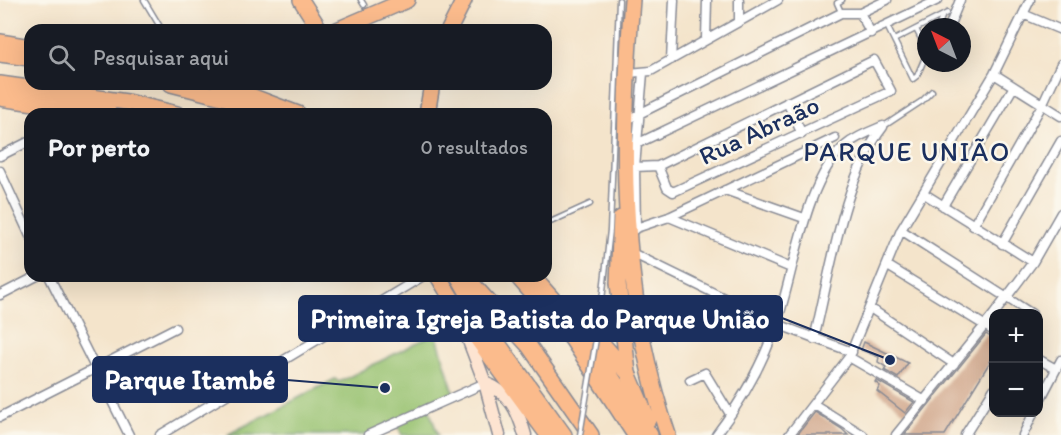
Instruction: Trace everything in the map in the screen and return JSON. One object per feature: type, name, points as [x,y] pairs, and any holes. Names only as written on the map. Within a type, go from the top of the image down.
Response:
[{"type":"highway","points":[[301,0],[315,24]]},
{"type":"highway","points":[[351,24],[407,0]]},
{"type":"highway","points":[[452,24],[464,0]]},
{"type":"highway","points":[[632,0],[636,73],[626,201],[618,231],[621,327],[628,373],[642,404],[651,435]]},
{"type":"highway","points":[[0,42],[24,46]]},
{"type":"highway","points":[[5,54],[24,57]]},
{"type":"highway","points":[[0,84],[24,87]]},
{"type":"highway","points":[[42,90],[127,102],[152,108]]},
{"type":"highway","points":[[195,90],[226,98],[251,108]]},
{"type":"highway","points":[[237,90],[283,108]]},
{"type":"highway","points":[[429,108],[431,90]]},
{"type":"highway","points":[[0,98],[69,108]]},
{"type":"highway","points":[[626,201],[632,231],[630,252],[642,345],[653,391],[668,435]]},
{"type":"highway","points":[[442,282],[487,353],[548,435]]},
{"type":"highway","points":[[461,282],[494,338],[564,435]]},
{"type":"highway","points":[[470,282],[529,346],[591,435]]},
{"type":"highway","points":[[522,282],[572,339],[635,435]]},
{"type":"highway","points":[[538,282],[580,330],[651,435]]},
{"type":"highway","points":[[550,295],[586,326],[628,373]]},
{"type":"street","points":[[671,60],[674,0]]},
{"type":"street","points":[[706,39],[707,0]]},
{"type":"street","points":[[739,0],[739,21]]},
{"type":"street","points":[[633,118],[841,13],[860,13],[887,0]]},
{"type":"street","points":[[835,138],[669,217],[632,231],[634,167],[631,146],[938,0]]},
{"type":"street","points":[[953,18],[960,0]]},
{"type":"street","points":[[789,435],[815,405],[851,355],[901,230],[994,74],[1030,0]]},
{"type":"street","points":[[636,73],[671,60],[773,1]]},
{"type":"street","points":[[860,13],[871,33]]},
{"type":"street","points":[[1023,14],[1061,30]]},
{"type":"street","name":"Rua Abraão","points":[[658,166],[667,188],[673,192],[891,91],[874,60],[788,102]]},
{"type":"street","points":[[973,226],[1042,105],[1061,64]]},
{"type":"street","points":[[994,74],[1061,116]]},
{"type":"street","points":[[942,207],[1013,88]]},
{"type":"street","points":[[634,167],[658,166],[788,102],[802,134]]},
{"type":"street","points":[[716,435],[745,390],[777,324],[804,218],[826,172],[839,152],[852,141],[884,126]]},
{"type":"street","points":[[814,339],[855,176],[869,145],[884,126]]},
{"type":"street","points":[[1002,244],[1061,141]]},
{"type":"street","points":[[0,156],[24,144]]},
{"type":"street","points":[[0,171],[24,223]]},
{"type":"street","points":[[725,190],[804,218]]},
{"type":"street","points":[[922,193],[1033,262]]},
{"type":"street","points":[[998,309],[1033,262],[1061,213]]},
{"type":"street","points":[[669,217],[791,268]]},
{"type":"street","points":[[901,230],[1025,309]]},
{"type":"street","points":[[630,252],[777,324],[851,355],[925,401]]},
{"type":"street","points":[[888,266],[989,329]]},
{"type":"street","points":[[0,295],[25,282]]},
{"type":"street","points":[[52,282],[129,435]]},
{"type":"street","points":[[160,435],[413,282]]},
{"type":"street","points":[[453,301],[485,383],[499,435]]},
{"type":"street","points":[[870,308],[954,364]]},
{"type":"street","points":[[896,435],[989,321]]},
{"type":"street","points":[[0,417],[94,367],[175,328]]},
{"type":"street","points":[[1043,394],[1061,360]]},
{"type":"street","points":[[1043,362],[1056,369]]},
{"type":"street","points":[[690,380],[705,373],[730,414]]},
{"type":"street","points":[[485,383],[501,392],[513,404],[525,435]]},
{"type":"street","points":[[368,435],[485,383]]},
{"type":"street","points":[[965,435],[989,396]]},
{"type":"street","points":[[492,410],[494,404],[500,399],[513,404]]},
{"type":"street","points":[[815,405],[863,435]]},
{"type":"street","points":[[1023,435],[1032,417]]},
{"type":"lane","points":[[144,0],[158,24]]},
{"type":"lane","points":[[361,0],[364,5]]},
{"type":"lane","points":[[580,435],[606,275],[619,0]]},
{"type":"lane","points":[[841,13],[837,3],[842,0]]},
{"type":"lane","points":[[887,26],[913,79],[919,72]]},
{"type":"lane","points":[[894,40],[916,29]]},
{"type":"lane","points":[[884,126],[922,101],[932,90]]},
{"type":"lane","points":[[552,221],[590,204]]},
{"type":"green space","points":[[436,333],[454,394],[429,409],[438,435],[402,435],[398,426],[377,435],[227,435],[335,379],[339,382]]},
{"type":"building","points":[[986,334],[989,336],[989,364],[945,435],[904,435]]},
{"type":"building","points":[[864,342],[908,363],[898,378],[884,370],[886,367],[878,362],[879,357],[861,350]]},
{"type":"building","points":[[876,380],[914,402],[905,413],[877,391],[880,386],[875,382]]},
{"type":"building","points":[[815,412],[842,429],[848,435],[797,435]]},
{"type":"place","name":"Primeira Igreja Batista do Parque União","points":[[890,360]]},
{"type":"place","name":"Parque Itambé","points":[[385,388]]},
{"type":"district","name":"PARQUE UNIÃO","points":[[907,152]]}]
